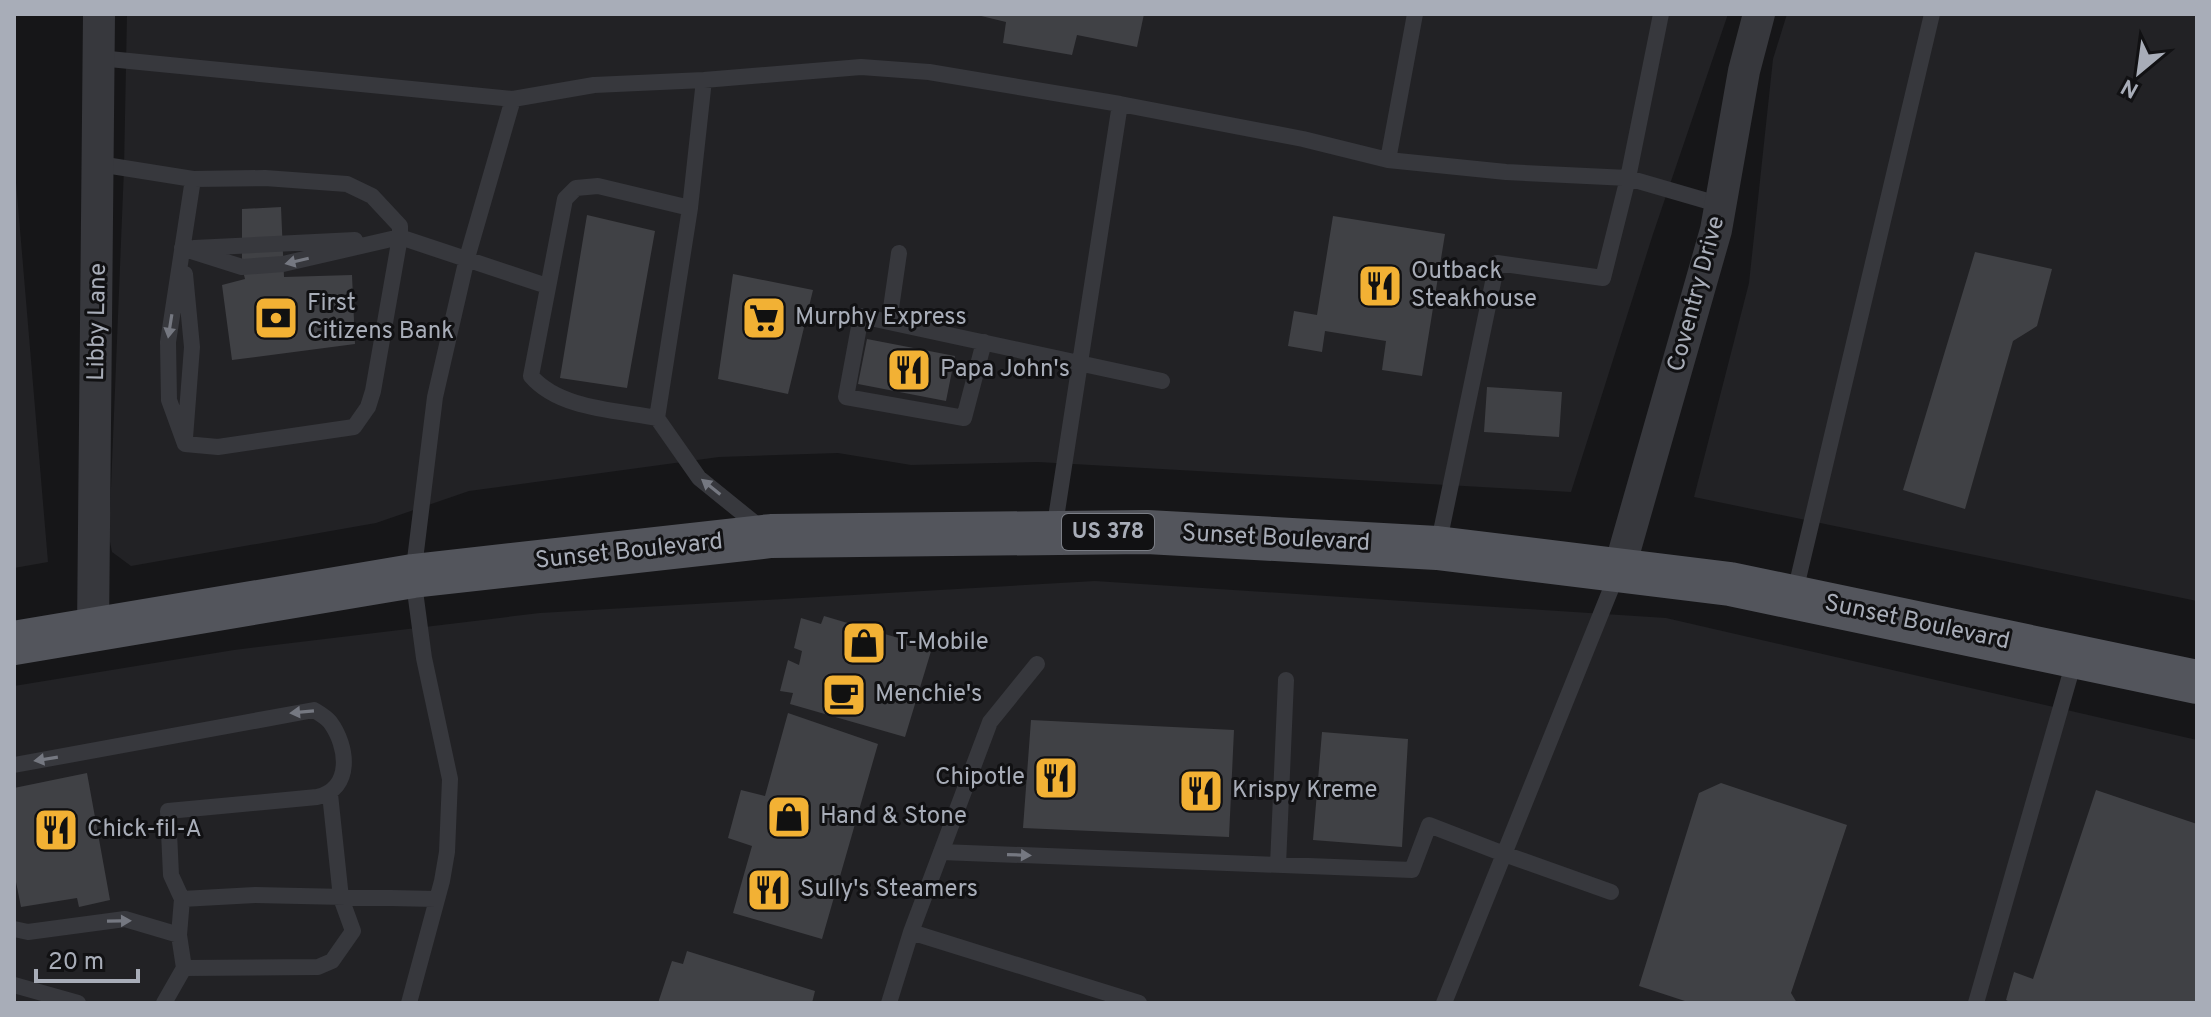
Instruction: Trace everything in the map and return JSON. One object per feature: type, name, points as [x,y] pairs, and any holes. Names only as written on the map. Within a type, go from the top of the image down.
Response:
[{"type":"main road","name":"Sunset Boulevard","points":[[14,643],[413,576],[771,536],[1147,532],[1437,548],[1730,584],[2197,682]]},
{"type":"street","name":"Libby Lane","points":[[93,630],[99,14]]},
{"type":"street","name":"Coventry Drive","points":[[1619,570],[1706,270],[1721,205],[1744,71],[1759,14]]},
{"type":"lane","points":[[1388,160],[1415,14]]},
{"type":"lane","points":[[1437,548],[1497,263],[1603,278],[1628,178],[1661,14]]},
{"type":"lane","points":[[1794,597],[1932,14]]},
{"type":"lane","points":[[99,58],[513,99],[594,85],[704,80],[861,67],[929,72],[1303,139],[1388,160],[1506,172],[1628,178],[1721,205]]},
{"type":"lane","points":[[704,80],[690,208],[657,418],[699,478],[771,536]]},
{"type":"lane","points":[[409,1003],[442,881],[447,852],[450,779],[424,658],[413,576],[435,397],[467,258],[513,99]]},
{"type":"lane","points":[[1054,533],[1120,104]]},
{"type":"lane","points":[[99,164],[193,179],[265,178],[347,184],[372,196],[400,226],[373,391],[368,407],[354,427],[218,447],[185,444]]},
{"type":"lane","points":[[185,444],[169,400],[168,342],[193,179]]},
{"type":"lane","points":[[657,418],[559,399],[531,376],[565,199],[576,188],[598,186],[690,208]]},
{"type":"lane","points":[[182,248],[400,237],[547,286]]},
{"type":"lane","points":[[182,248],[192,347],[185,444]]},
{"type":"lane","points":[[889,322],[899,253]]},
{"type":"lane","points":[[984,342],[964,418],[846,397],[861,316],[1080,362],[1162,381]]},
{"type":"lane","points":[[1444,1003],[1619,570]]},
{"type":"lane","points":[[1976,1003],[2076,656]]},
{"type":"lane","points":[[889,1003],[911,932],[990,722],[1037,664]]},
{"type":"lane","points":[[1278,865],[1286,680]]},
{"type":"lane","points":[[14,765],[314,710],[329,721],[345,765],[342,780],[330,794],[168,811],[171,875],[182,899],[179,935],[184,968],[164,1003]]},
{"type":"lane","points":[[184,968],[318,967],[332,961],[353,931],[341,898],[330,794]]},
{"type":"lane","points":[[941,852],[1412,870],[1429,825],[1611,892]]},
{"type":"lane","points":[[182,899],[255,895],[436,899]]},
{"type":"lane","points":[[14,929],[28,932],[125,919],[179,935]]},
{"type":"lane","points":[[911,932],[1139,1003]]},
{"type":"lane","points":[[14,985],[78,1003]]},
{"type":"shaded area","points":[[127,14],[1728,14],[1653,234],[1571,492],[1038,462],[911,465],[838,453],[719,457],[469,491],[376,523],[131,566],[112,552],[109,537]]},
{"type":"shaded area","points":[[1787,14],[2197,14],[2197,601],[1694,497],[1749,283],[1773,59]]},
{"type":"shaded area","points":[[14,158],[48,562],[14,568]]},
{"type":"shaded area","points":[[1095,581],[1666,618],[2197,740],[2197,1003],[14,1003],[14,686],[234,650],[540,613]]},
{"type":"building","points":[[973,14],[1144,14],[1137,47],[1077,35],[1072,55],[1003,43],[1006,22]]},
{"type":"building","points":[[281,207],[284,277],[352,275],[355,344],[232,360],[222,285],[245,279],[242,267],[242,209]]},
{"type":"building","points":[[587,215],[655,231],[627,388],[560,378]]},
{"type":"building","points":[[1333,216],[1445,234],[1422,376],[1382,370],[1386,341],[1325,331],[1322,352],[1288,346],[1294,311],[1317,315]]},
{"type":"building","points":[[1975,252],[2052,269],[2037,326],[2013,341],[1965,509],[1903,490]]},
{"type":"building","points":[[733,274],[813,290],[788,394],[718,379]]},
{"type":"building","points":[[867,339],[955,356],[946,401],[858,384]]},
{"type":"building","points":[[1487,387],[1562,392],[1559,437],[1484,432]]},
{"type":"building","points":[[824,616],[932,648],[905,737],[790,704],[793,693],[780,691],[788,660],[799,665],[802,651],[794,648],[801,618],[821,624]]},
{"type":"building","points":[[788,713],[878,744],[822,939],[733,913],[752,846],[728,838],[741,790],[765,796]]},
{"type":"building","points":[[1031,720],[1234,730],[1229,837],[1023,828]]},
{"type":"building","points":[[1322,732],[1408,739],[1402,847],[1313,840]]},
{"type":"building","name":"Chick-fil-A","points":[[87,773],[110,900],[79,907],[77,898],[21,907],[14,872],[14,788]]},
{"type":"building","points":[[1721,783],[1847,825],[1791,993],[1797,1003],[1691,1003],[1639,986],[1699,793]]},
{"type":"building","points":[[2096,790],[2197,824],[2197,1003],[2012,1003],[2006,1000],[2014,972],[2033,979]]},
{"type":"building","points":[[687,951],[815,991],[812,1003],[658,1003],[672,961],[683,964]]},
{"type":"place","name":"Outback Steakhouse","points":[[1380,286]]},
{"type":"place","name":"First Citizens Bank","points":[[276,318]]},
{"type":"place","name":"Murphy Express","points":[[764,318]]},
{"type":"place","name":"Papa John's","points":[[909,370]]},
{"type":"place","name":"T-Mobile","points":[[864,643]]},
{"type":"place","name":"Menchie's","points":[[844,695]]},
{"type":"place","name":"Chipotle","points":[[1056,778]]},
{"type":"place","name":"Krispy Kreme","points":[[1201,791]]},
{"type":"place","name":"Hand & Stone","points":[[789,817]]},
{"type":"place","name":"Chick-fil-A","points":[[56,830]]},
{"type":"place","name":"Sully's Steamers","points":[[769,890]]}]
